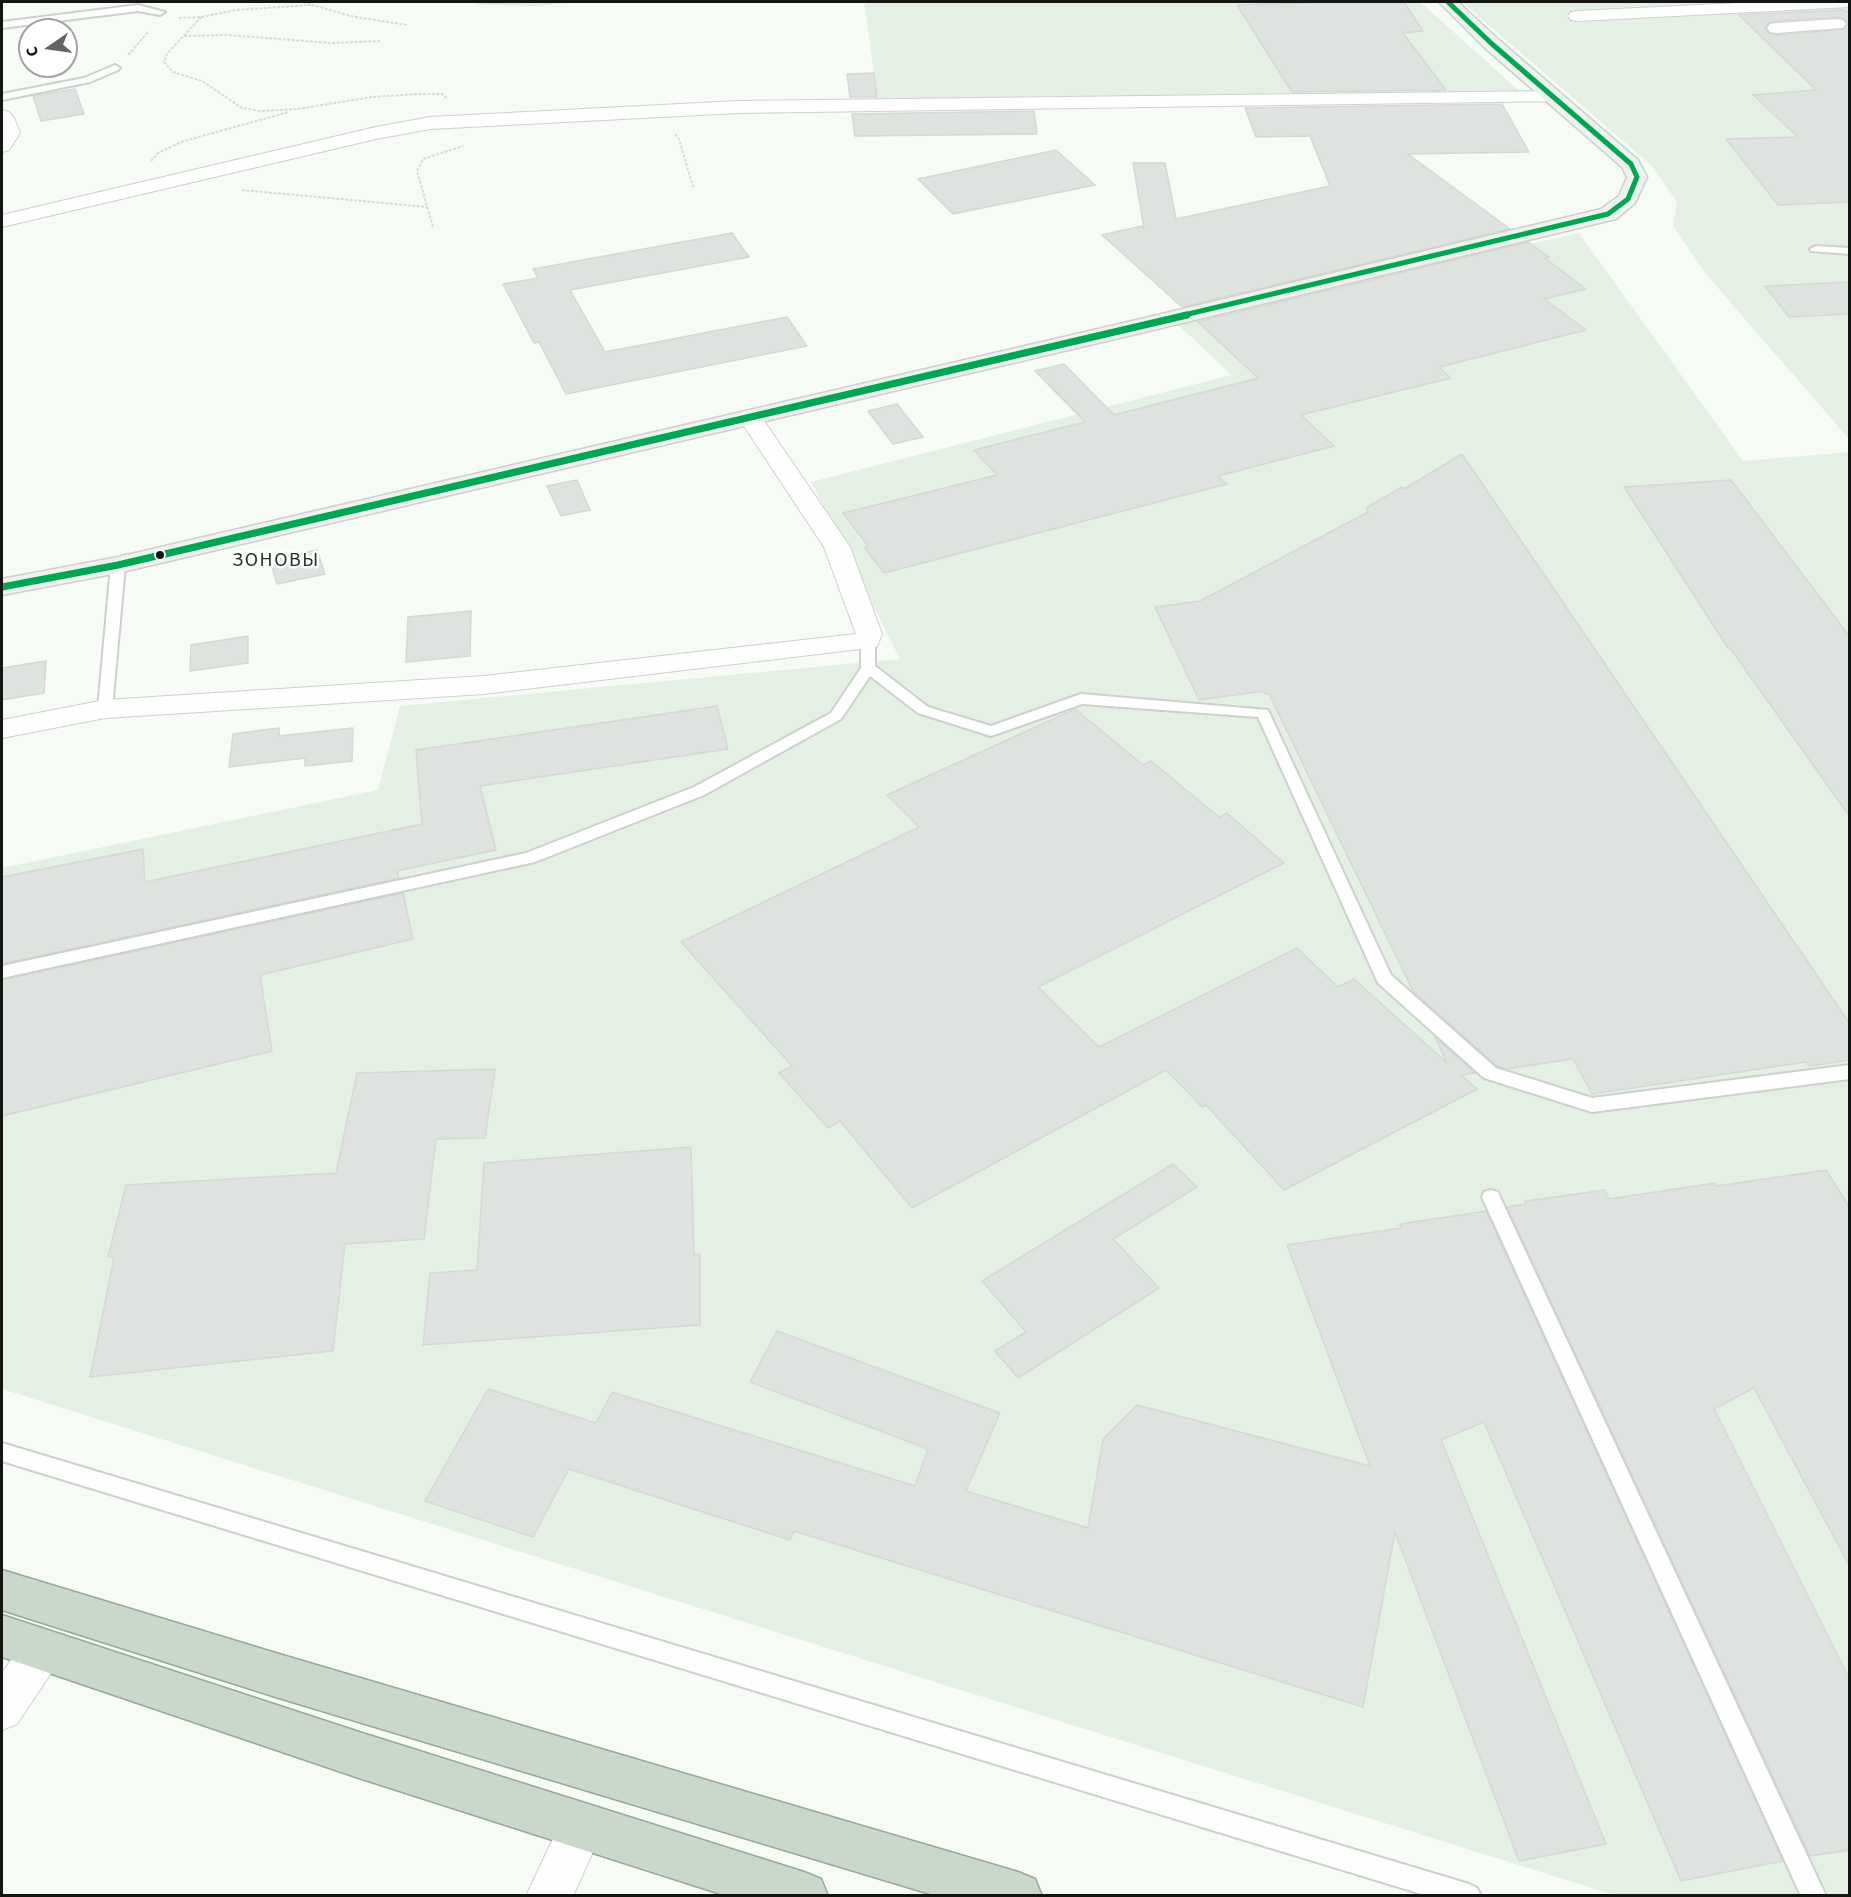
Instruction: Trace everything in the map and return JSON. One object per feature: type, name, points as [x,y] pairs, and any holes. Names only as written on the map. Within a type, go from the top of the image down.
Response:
[{"type":"highway","points":[[2,1590],[290,1679],[1018,1896]]},
{"type":"highway","points":[[2,1636],[359,1755],[804,1896]]},
{"type":"street","points":[[2,588],[118,565],[1608,214],[1628,199],[1638,177],[1630,164],[1448,2]]},
{"type":"street","points":[[1577,16],[1850,2]]},
{"type":"street","points":[[1776,28],[1850,24]]},
{"type":"street","points":[[2,221],[429,123],[762,107],[1554,97]]},
{"type":"street","points":[[2,116],[8,122],[10,133],[2,146]]},
{"type":"street","points":[[2,729],[105,709],[484,685],[868,655],[869,634],[837,547],[750,417]]},
{"type":"street","points":[[2,1709],[43,1649]]},
{"type":"street","points":[[549,1896],[582,1825]]},
{"type":"lane","points":[[2,25],[138,8],[161,14]]},
{"type":"lane","points":[[2,97],[87,80],[115,68]]},
{"type":"lane","points":[[1815,249],[1850,251]]},
{"type":"lane","points":[[105,709],[118,565]]},
{"type":"lane","points":[[2,972],[529,858],[699,791],[836,717],[868,655],[923,710],[991,731],[1081,699],[1263,713],[1383,980],[1490,1073],[1592,1105],[1850,1072]]},
{"type":"lane","points":[[1491,1197],[1814,1896]]},
{"type":"lane","points":[[2,1452],[1469,1896]]},
{"type":"path","points":[[303,2],[350,16],[407,25]]},
{"type":"path","points":[[115,68],[161,14],[201,17],[236,10],[310,5]]},
{"type":"path","points":[[201,17],[167,54],[164,62],[173,72],[202,81],[242,108],[260,111],[297,109],[372,98],[442,94],[451,102],[447,122]]},
{"type":"path","points":[[183,36],[226,35],[332,44],[381,41]]},
{"type":"path","points":[[146,167],[158,153],[184,141],[297,109]]},
{"type":"path","points":[[673,133],[679,139],[693,187]]},
{"type":"path","points":[[433,227],[417,171],[423,159],[466,145]]},
{"type":"shaded area","points":[[864,2],[1420,2],[1523,94],[878,101]]},
{"type":"shaded area","points":[[1462,2],[1849,2],[1849,439],[1705,273],[1673,226],[1677,202],[1652,166]]},
{"type":"shaded area","points":[[1579,233],[1743,461],[1849,452],[1849,1895],[1614,1895],[2,1389],[2,868],[378,790],[400,706],[900,659],[811,482],[1232,375],[1177,324]]},
{"type":"green space","points":[[466,2],[576,2],[538,6],[486,5]]},
{"type":"building","points":[[1404,2],[1423,31],[1403,33],[1446,90],[1292,92],[1237,5]]},
{"type":"building","points":[[1844,10],[1850,14],[1850,202],[1778,205],[1726,139],[1798,137],[1753,95],[1816,90],[1739,15]],"holes":[[[1843,18],[1848,23],[1845,29],[1776,35],[1768,33],[1765,28],[1768,23],[1776,21]]]},
{"type":"building","points":[[874,73],[877,97],[850,97],[847,74]]},
{"type":"building","points":[[75,89],[84,114],[41,121],[33,96]]},
{"type":"building","points":[[1502,104],[1529,152],[1408,154],[1510,229],[1182,307],[1102,235],[1142,226],[1144,229],[1133,163],[1165,163],[1176,219],[1330,186],[1310,136],[1256,137],[1245,108]]},
{"type":"building","points":[[1034,111],[1037,134],[855,136],[852,114]]},
{"type":"building","points":[[1056,150],[1095,185],[953,214],[918,179]]},
{"type":"building","points":[[732,233],[749,257],[570,290],[605,352],[787,317],[807,346],[566,394],[539,342],[534,343],[503,284],[538,278],[533,269]]},
{"type":"building","points":[[1528,242],[1586,289],[1544,299],[1586,330],[1439,367],[1451,378],[1301,415],[1334,446],[1218,476],[1227,484],[884,573],[864,547],[868,546],[843,513],[997,475],[974,450],[1085,422],[1035,371],[1064,364],[1114,415],[1258,378],[1198,322]]},
{"type":"building","points":[[1850,282],[1850,314],[1789,317],[1765,286]]},
{"type":"building","points":[[897,404],[923,437],[893,444],[868,411]]},
{"type":"building","points":[[1462,454],[1850,1024],[1850,1060],[1809,1066],[1806,1062],[1592,1094],[1573,1059],[1506,1069],[1497,1066],[1413,991],[1269,694],[1265,694],[1264,691],[1199,700],[1155,607],[1200,601],[1368,512],[1366,508],[1402,487],[1404,489]]},
{"type":"building","points":[[577,480],[590,510],[561,516],[547,486]]},
{"type":"building","points":[[1731,480],[1850,637],[1850,817],[1728,648],[1624,487]]},
{"type":"building","points":[[317,550],[325,574],[277,584],[270,560]]},
{"type":"building","points":[[471,611],[470,656],[406,662],[408,617]]},
{"type":"building","points":[[248,636],[248,663],[190,671],[191,645]]},
{"type":"building","points":[[46,661],[44,693],[2,700],[2,668]]},
{"type":"building","points":[[717,706],[728,749],[480,786],[496,850],[397,871],[399,878],[2,964],[2,877],[143,849],[145,882],[422,824],[416,750]]},
{"type":"building","points":[[1075,709],[1143,765],[1151,761],[1219,817],[1227,813],[1284,863],[1038,987],[1099,1047],[1297,948],[1338,987],[1354,979],[1447,1063],[1435,1037],[1475,1073],[1461,1075],[1477,1089],[1284,1190],[1206,1105],[1202,1107],[1166,1070],[912,1208],[840,1121],[828,1128],[779,1073],[792,1066],[681,942],[919,827],[887,795]]},
{"type":"building","points":[[279,728],[279,736],[353,728],[352,761],[305,766],[305,758],[229,767],[233,734]]},
{"type":"building","points":[[403,893],[413,939],[260,975],[272,1051],[2,1116],[2,980]]},
{"type":"building","points":[[495,1069],[485,1138],[436,1139],[424,1239],[345,1244],[333,1351],[90,1377],[114,1257],[108,1257],[126,1185],[336,1173],[357,1073]]},
{"type":"building","points":[[691,1147],[694,1255],[700,1254],[700,1325],[423,1345],[430,1273],[477,1270],[484,1163]]},
{"type":"building","points":[[1173,1164],[1197,1187],[1113,1239],[1159,1288],[1018,1378],[995,1351],[1026,1332],[982,1281]]},
{"type":"building","points":[[1826,1170],[1850,1208],[1850,1567],[1754,1388],[1714,1409],[1850,1680],[1850,1850],[1810,1856],[1507,1207],[1526,1204],[1525,1201],[1605,1190],[1609,1199],[1715,1183],[1717,1186]]},
{"type":"building","points":[[1486,1211],[1783,1861],[1681,1881],[1484,1422],[1441,1440],[1606,1844],[1519,1861],[1395,1532],[1363,1707],[794,1531],[790,1540],[569,1469],[533,1537],[425,1501],[488,1389],[596,1423],[612,1392],[915,1486],[928,1449],[750,1382],[777,1331],[1000,1413],[966,1491],[1088,1528],[1103,1439],[1137,1405],[1370,1466],[1287,1245],[1401,1228],[1400,1224]]},
{"type":"transit line","points":[[2,587],[118,565],[1128,329],[1608,214],[1628,199],[1637,177],[1631,164],[1492,44],[1448,2]]},
{"type":"district","name":"ЗОНОВЫ","points":[[276,562]]}]
